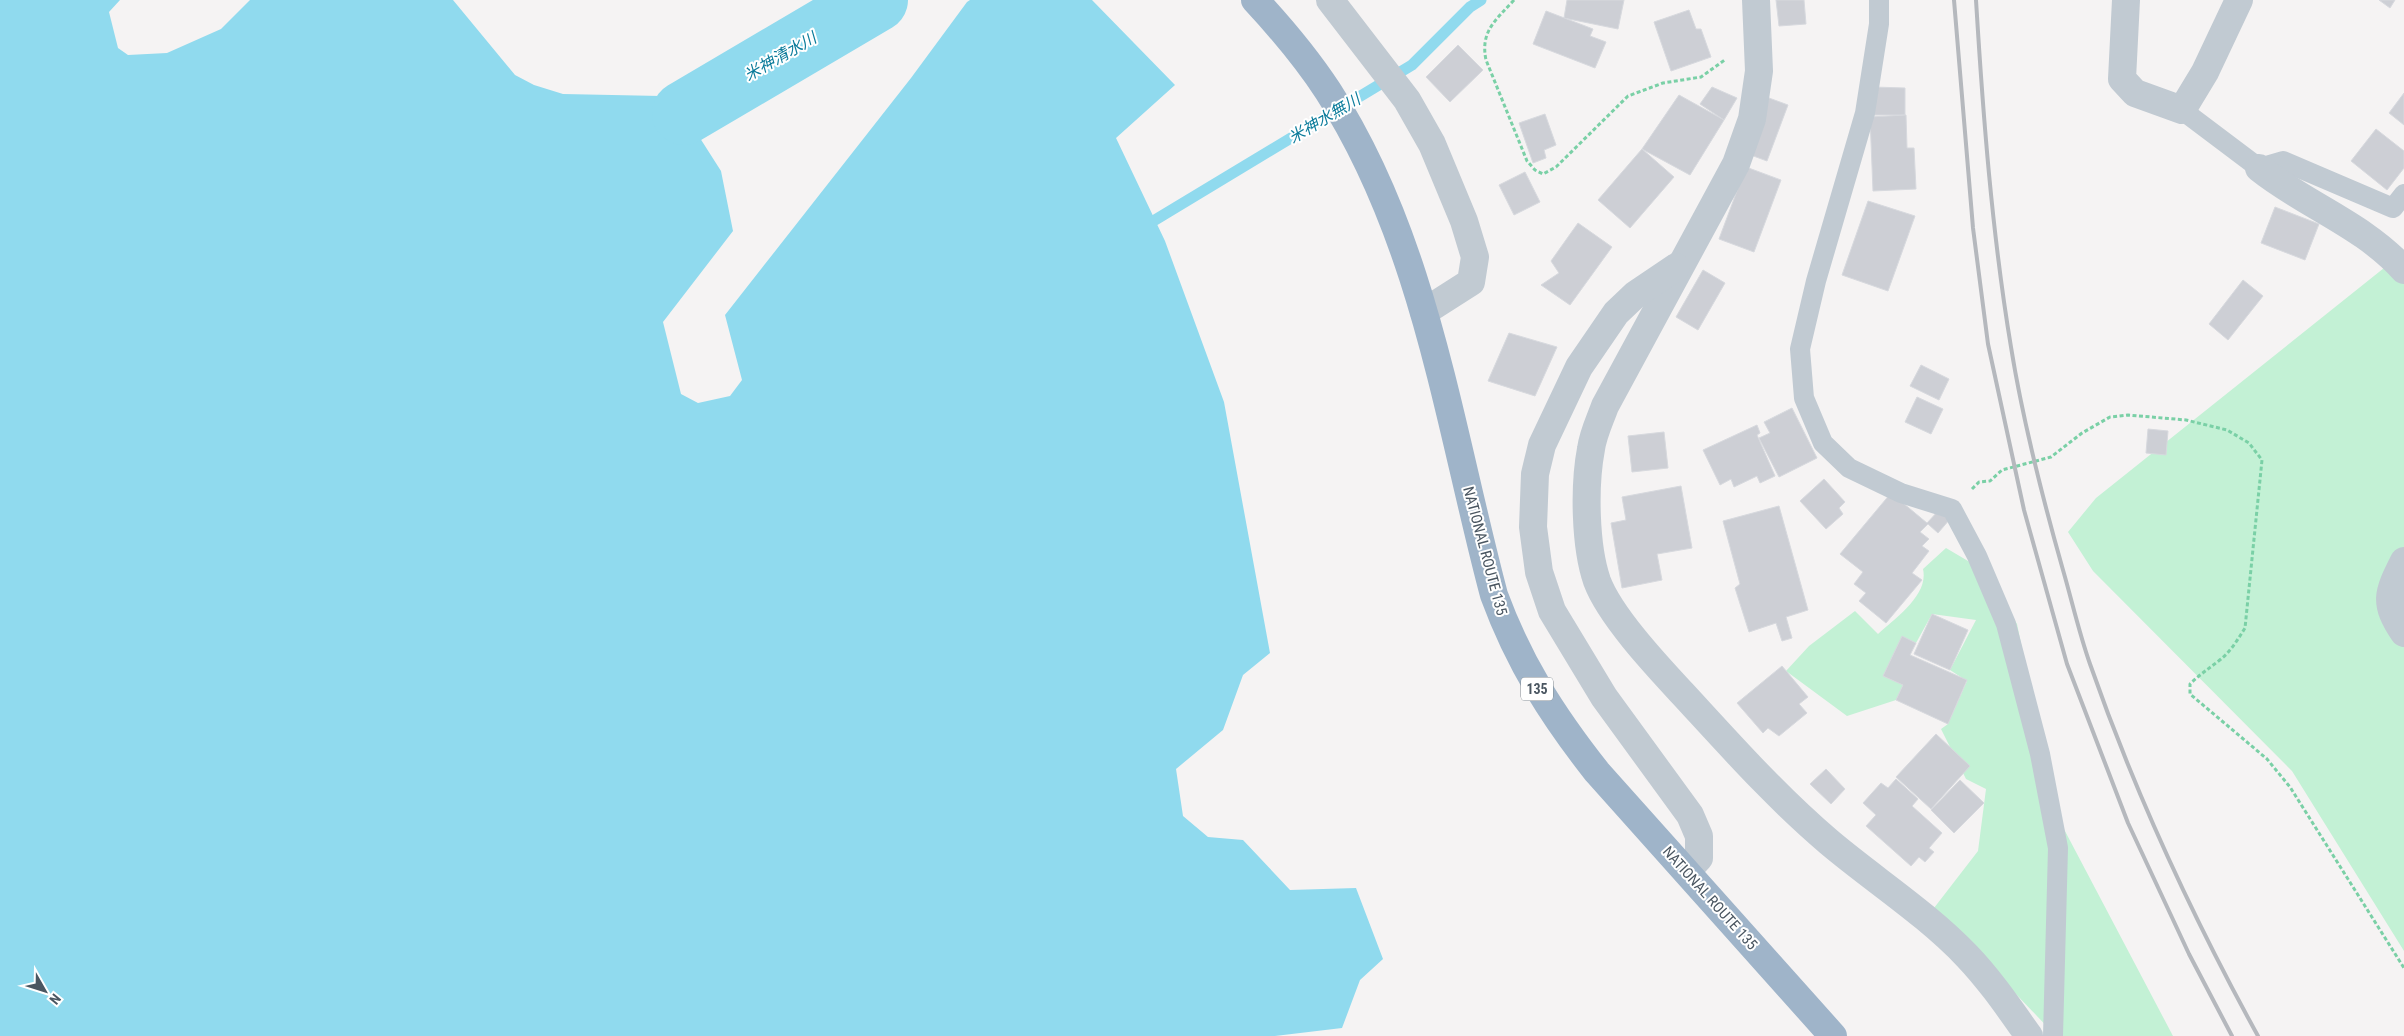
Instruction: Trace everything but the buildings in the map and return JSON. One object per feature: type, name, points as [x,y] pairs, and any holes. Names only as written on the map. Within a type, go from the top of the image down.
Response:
[{"type":"highway","name":"NATIONAL ROUTE 135","points":[[1255,0],[1284,32],[1337,106],[1378,186],[1405,254],[1424,312],[1494,595],[1516,649],[1539,693],[1565,731],[1597,772],[1834,1036]]},
{"type":"street","points":[[1330,0],[1407,100],[1432,144],[1464,221],[1475,257],[1471,282],[1424,312]]},
{"type":"street","points":[[1756,0],[1759,71],[1752,119],[1736,164],[1605,406],[1591,447],[1586,490],[1591,560],[1598,583],[1609,605],[1660,668],[1765,782],[1828,842],[1939,930],[1966,954],[1988,978],[2029,1036]]},
{"type":"street","points":[[2126,0],[2122,79],[2135,93],[2182,110],[2205,72],[2239,0]]},
{"type":"street","points":[[2259,168],[2279,184],[2339,218],[2394,260],[2404,270]]},
{"type":"street","points":[[1680,265],[1636,294],[1616,314],[1579,367],[1542,445],[1535,474],[1533,527],[1538,572],[1552,611],[1604,698],[1690,815],[1699,836],[1699,858],[1687,871]]},
{"type":"street","points":[[2404,562],[2388,596],[2395,620],[2404,633]]},
{"type":"lane","points":[[1879,0],[1879,24],[1865,113],[1816,281],[1800,349],[1804,398],[1823,443],[1849,468],[1901,493],[1952,509],[1977,556],[2006,624],[2040,754],[2056,838],[2058,867],[2053,1036]]},
{"type":"lane","points":[[2182,110],[2259,168],[2283,161],[2393,208],[2404,194]]},
{"type":"path","points":[[1514,0],[1488,31],[1483,46],[1486,60],[1527,161],[1535,170],[1543,174],[1556,167],[1628,96],[1663,83],[1701,77],[1731,56]]},
{"type":"path","points":[[1952,509],[1979,482],[1990,481],[2002,470],[2050,457],[2082,433],[2110,417],[2128,415],[2186,420],[2227,430],[2249,443],[2262,460],[2245,628],[2236,643],[2221,659],[2202,672],[2190,684],[2190,694],[2267,759],[2290,787],[2404,968]]},
{"type":"green space","points":[[2394,260],[2404,270],[2404,561],[2388,596],[2404,633],[2404,951],[2292,771],[2093,571],[2068,532],[2096,498]]},
{"type":"green space","points":[[1946,548],[1985,571],[2017,624],[2056,814],[2173,1036],[2056,1036],[1934,908],[1978,851],[1986,789],[1966,779],[1941,729],[1948,724],[1967,681],[1950,670],[1976,620],[1932,614],[1916,643],[1902,637],[1883,676],[1903,685],[1896,700],[1847,716],[1786,671],[1809,646],[1855,611],[1878,634],[1916,597],[1921,588],[1923,569]]},
{"type":"water","points":[[0,0],[120,0],[109,12],[118,48],[128,55],[167,53],[221,29],[250,0],[453,0],[515,75],[534,85],[563,94],[661,96],[684,113],[721,171],[733,231],[663,322],[681,394],[698,403],[730,396],[742,380],[725,315],[911,78],[967,2],[970,0],[1092,0],[1175,85],[1116,138],[1165,241],[1224,402],[1270,653],[1243,675],[1223,730],[1176,769],[1183,816],[1208,837],[1243,840],[1290,890],[1356,888],[1383,959],[1360,980],[1342,1028],[1275,1036],[0,1036]]},
{"type":"waterway","name":"米神清水川","points":[[684,113],[876,0]]},
{"type":"waterway","name":"米神水無川","points":[[1155,220],[1412,65],[1470,7],[1481,0]]},
{"type":"railway","points":[[1954,0],[1973,228],[1988,344],[2024,510],[2067,664],[2128,823],[2189,954],[2232,1036]]},
{"type":"railway","points":[[1976,0],[1989,174],[1998,261],[2016,375],[2040,487],[2086,652],[2126,760],[2188,900],[2258,1036]]}]
